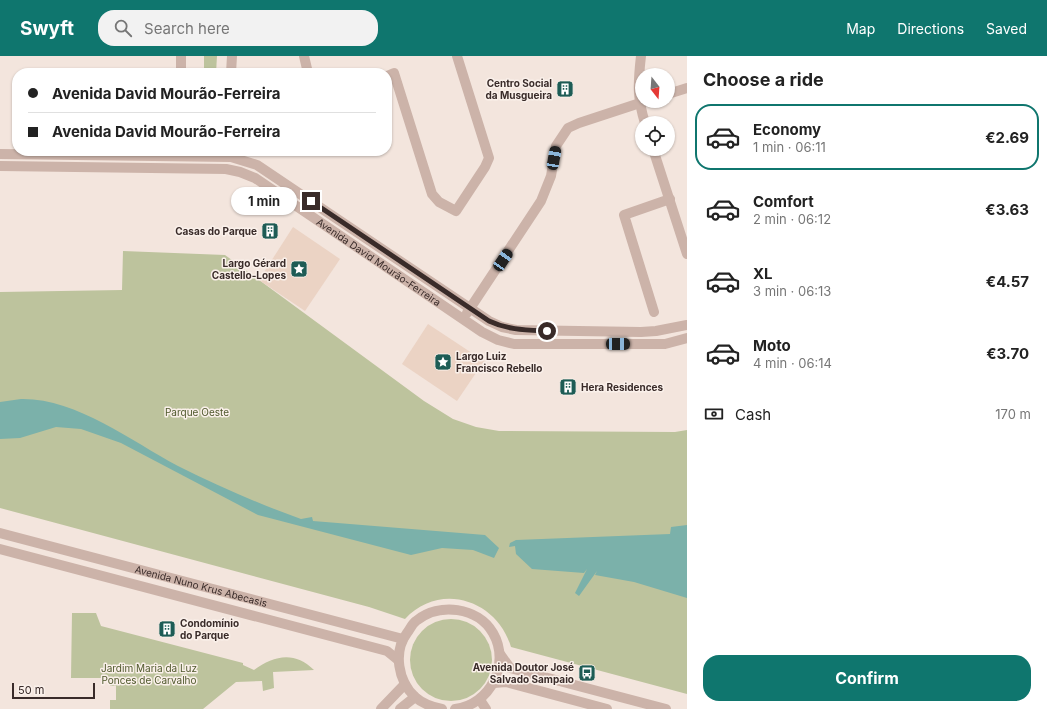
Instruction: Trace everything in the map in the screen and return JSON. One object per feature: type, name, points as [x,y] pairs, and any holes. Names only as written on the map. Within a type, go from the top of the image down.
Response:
[{"type":"street","points":[[180,68],[181,56]]},
{"type":"street","points":[[231,68],[232,56]]},
{"type":"street","points":[[304,56],[307,68]]},
{"type":"street","points":[[392,75],[394,74],[432,194],[439,202],[456,211],[485,167],[489,158],[457,56]]},
{"type":"street","points":[[640,68],[641,56]]},
{"type":"street","points":[[675,92],[687,88]]},
{"type":"street","points":[[463,319],[541,200],[549,182],[556,146],[568,128],[635,104]]},
{"type":"street","name":"Avenida David Mourão-Ferreira","points":[[0,154],[12,154]]},
{"type":"street","points":[[178,169],[179,156]]},
{"type":"street","name":"Avenida David Mourão-Ferreira","points":[[214,156],[231,157],[257,165],[489,321],[502,327],[516,330],[641,332],[656,331],[687,325]]},
{"type":"street","points":[[656,156],[687,254]]},
{"type":"street","name":"Avenida David Mourão-Ferreira","points":[[0,166],[226,169],[240,172],[255,178],[482,332],[498,340],[514,344],[665,344],[687,338]]},
{"type":"street","points":[[654,312],[624,215],[670,199]]},
{"type":"street","name":"Avenida Nuno Krus Abecasis","points":[[0,533],[403,639]]},
{"type":"street","name":"Avenida Nuno Krus Abecasis","points":[[0,549],[387,651],[398,660]]},
{"type":"street","points":[[442,709],[430,706],[415,697],[405,684],[398,660],[403,639],[416,621],[435,611],[457,609],[478,617],[493,633],[500,654],[510,668],[666,709]]},
{"type":"street","points":[[455,709],[464,708],[480,700],[494,683],[500,654]]},
{"type":"street","points":[[494,683],[506,682],[607,709]]},
{"type":"street","points":[[381,709],[405,684]]},
{"type":"street","points":[[400,709],[415,697]]},
{"type":"street","points":[[480,700],[486,709]]},
{"type":"green space","points":[[204,56],[217,56],[216,68],[204,68]]},
{"type":"green space","name":"Parque Oeste","points":[[123,251],[225,255],[424,401],[453,419],[476,427],[499,431],[675,432],[687,430],[687,694],[511,647],[504,631],[493,617],[481,607],[466,601],[450,599],[434,601],[419,607],[405,619],[369,607],[0,508],[0,292],[122,290]]},
{"type":"green space","name":"Jardim Maria da Luz Ponces de Carvalho","points":[[72,613],[96,613],[101,626],[243,663],[243,665],[254,670],[269,661],[284,657],[299,660],[314,670],[273,672],[274,688],[263,691],[262,681],[236,682],[203,709],[110,709],[110,700],[116,700],[116,686],[110,686],[110,678],[71,678]]},
{"type":"green space","points":[[443,619],[459,619],[474,626],[485,637],[492,652],[492,668],[489,676],[480,689],[467,698],[459,701],[443,701],[428,694],[417,683],[410,668],[410,652],[417,637],[428,626]]},
{"type":"shaded area","name":"Largo Gérard Castello-Lopes","points":[[293,227],[340,259],[305,311],[259,280]]},
{"type":"shaded area","name":"Largo Luiz Francisco Rebello","points":[[428,324],[484,361],[457,401],[402,364]]},
{"type":"water","points":[[21,399],[42,401],[82,413],[178,466],[223,488],[301,519],[312,517],[313,521],[485,535],[499,548],[494,558],[473,550],[442,548],[411,555],[258,515],[121,443],[81,429],[56,427],[20,438],[0,439],[0,402]]},
{"type":"water","points":[[687,525],[687,598],[634,582],[595,575],[597,571],[579,596],[575,593],[587,569],[584,573],[532,569],[516,554],[515,546],[509,547],[510,543],[516,540],[670,534],[671,527]]},
{"type":"place","name":"Centro Social da Musgueira","points":[[565,89]]},
{"type":"place","name":"Casas do Parque","points":[[270,231]]},
{"type":"place","name":"Largo Gérard Castello-Lopes","points":[[299,269]]},
{"type":"place","name":"Largo Luiz Francisco Rebello","points":[[443,362]]},
{"type":"place","name":"Hera Residences","points":[[568,387]]},
{"type":"place","name":"Condomínio do Parque","points":[[167,629]]},
{"type":"place","name":"Avenida Doutor José Salvado Sampaio","points":[[587,673]]},
{"type":"route","points":[[311,201],[489,321],[502,327],[516,330],[547,331]]}]
